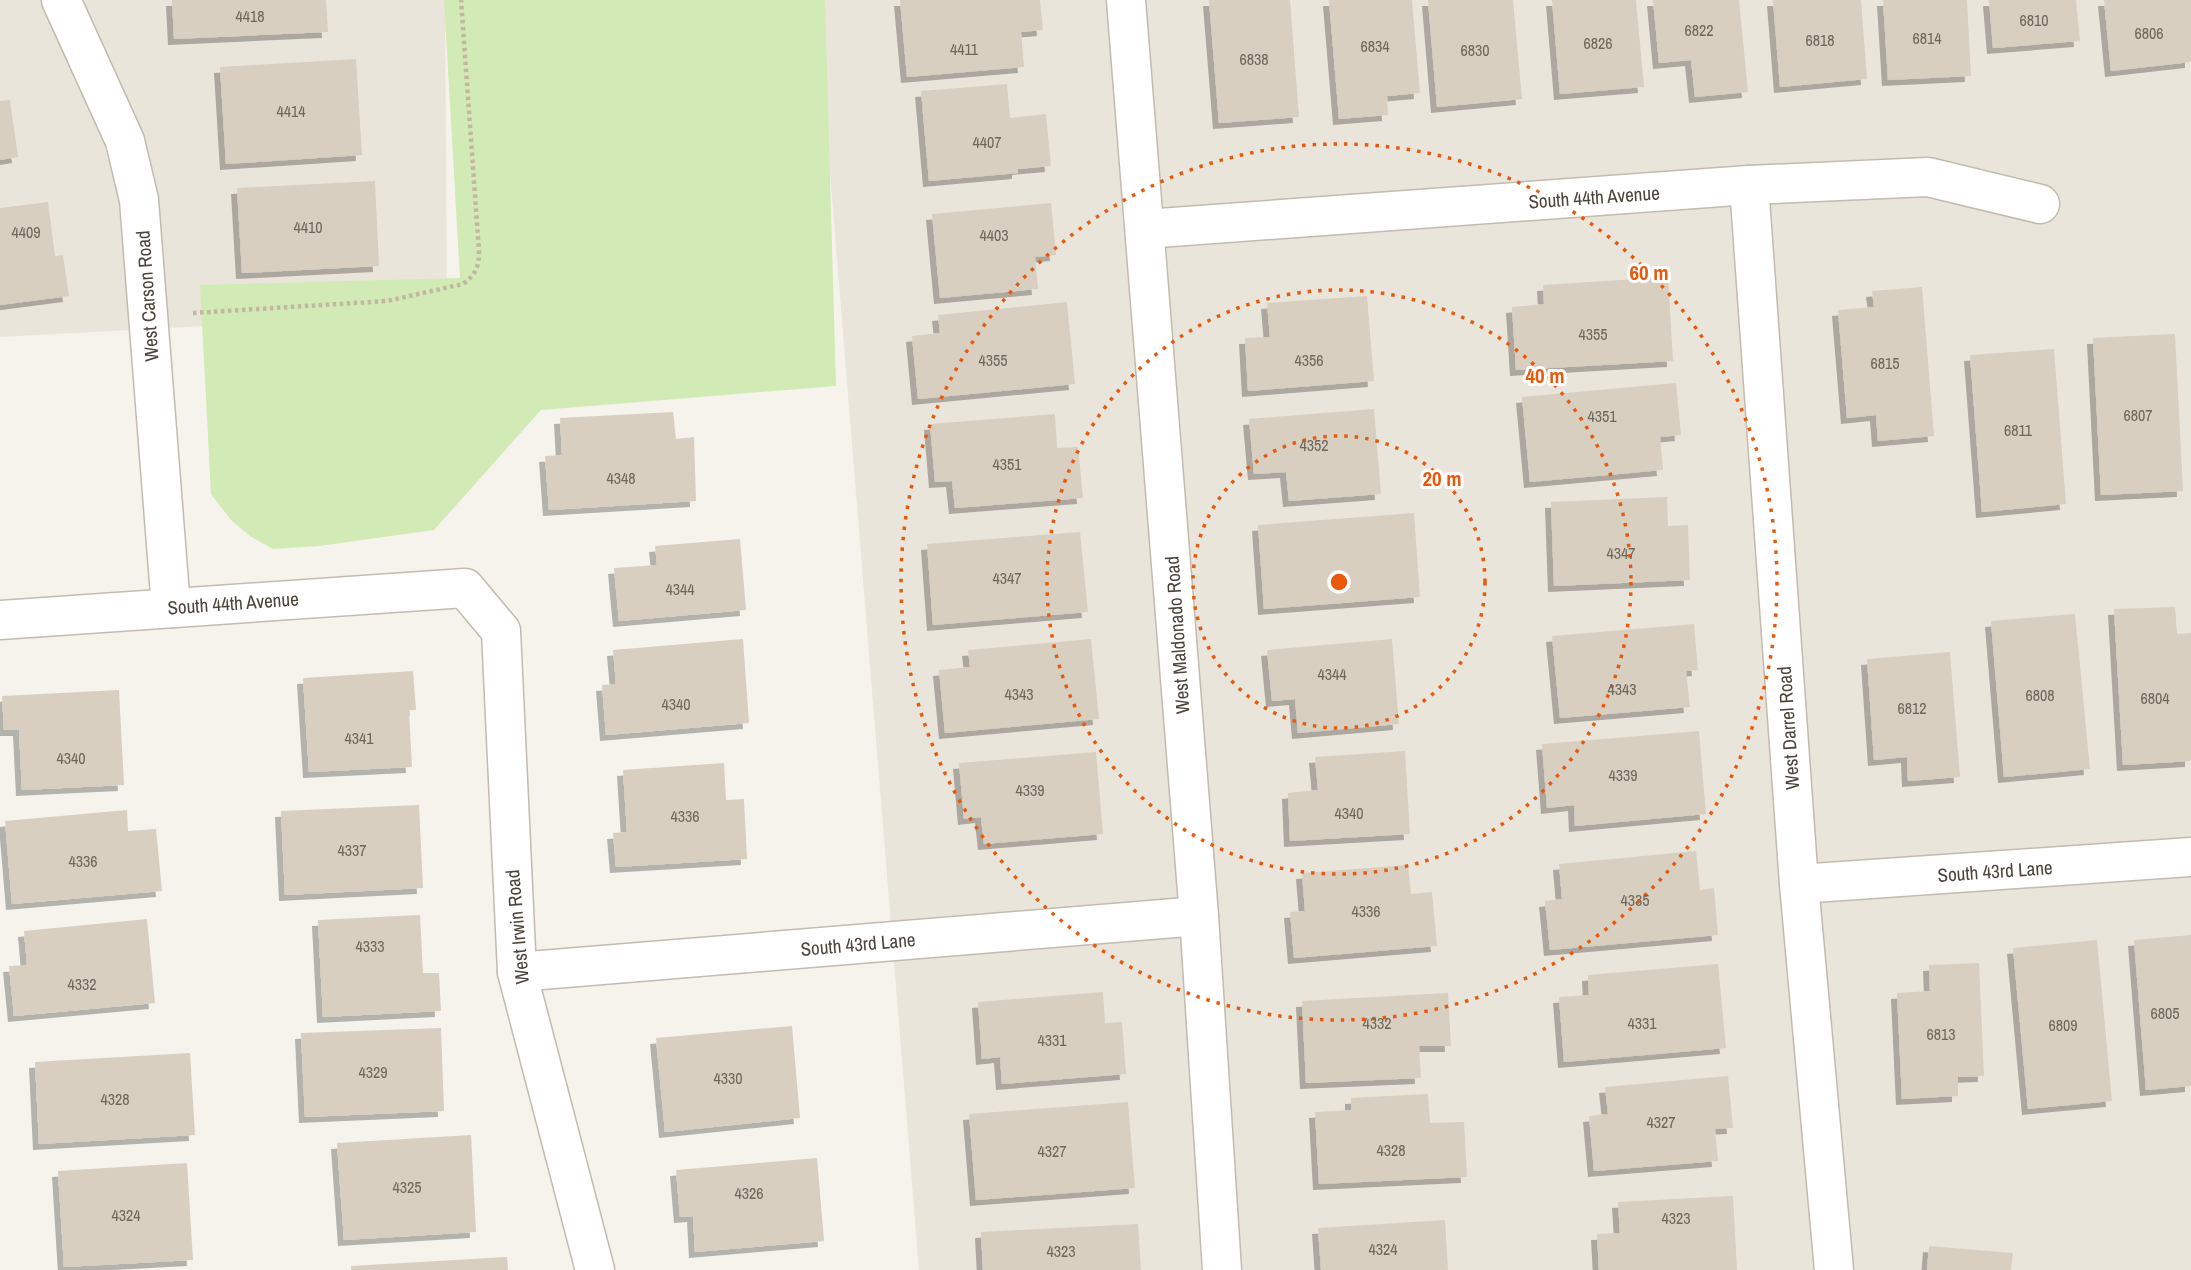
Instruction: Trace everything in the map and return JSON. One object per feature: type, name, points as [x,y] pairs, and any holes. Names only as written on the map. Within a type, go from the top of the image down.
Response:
[{"type":"street","name":"West Carson Road","points":[[61,0],[125,141],[139,200],[171,608]]},
{"type":"street","name":"West Maldonado Road","points":[[1126,0],[1199,916],[1222,1270]]},
{"type":"street","name":"South 44th Avenue","points":[[1145,229],[1749,185],[1928,177],[2040,204]]},
{"type":"street","name":"West Darrel Road","points":[[1749,185],[1800,884],[1834,1270]]},
{"type":"street","name":"South 44th Avenue","points":[[0,620],[465,588]]},
{"type":"street","name":"West Irwin Road","points":[[465,588],[501,631],[517,972],[595,1270]]},
{"type":"street","name":"South 43rd Lane","points":[[1800,884],[2191,857]]},
{"type":"street","name":"South 43rd Lane","points":[[517,972],[1199,916]]},
{"type":"path","points":[[148,316],[387,301],[463,284],[471,277],[478,267],[479,251],[461,0]]},
{"type":"shaded area","points":[[0,0],[445,0],[447,313],[0,337]]},
{"type":"shaded area","points":[[816,0],[2191,0],[2191,1270],[919,1270]]},
{"type":"green space","points":[[444,0],[825,0],[836,386],[541,410],[434,530],[319,546],[273,549],[250,536],[231,520],[211,494],[200,285],[460,278]]},
{"type":"building","points":[[172,0],[326,0],[328,32],[174,39]]},
{"type":"building","points":[[900,0],[1040,0],[1043,30],[1021,32],[1024,67],[907,77]]},
{"type":"building","points":[[1209,0],[1290,0],[1299,117],[1219,123]]},
{"type":"building","points":[[1329,0],[1412,0],[1420,93],[1387,96],[1388,115],[1339,119]]},
{"type":"building","points":[[1428,0],[1513,0],[1522,99],[1437,107]]},
{"type":"building","points":[[1552,0],[1636,0],[1644,87],[1560,94]]},
{"type":"building","points":[[1653,0],[1739,0],[1748,92],[1695,97],[1691,60],[1659,63]]},
{"type":"building","points":[[1773,0],[1861,0],[1867,79],[1780,87]]},
{"type":"building","points":[[1883,0],[1967,0],[1971,76],[1888,80]]},
{"type":"building","points":[[1989,0],[2076,0],[2080,41],[1993,48]]},
{"type":"building","points":[[2104,0],[2191,0],[2191,62],[2111,71]]},
{"type":"building","points":[[356,59],[362,155],[226,164],[220,67]]},
{"type":"building","points":[[1007,84],[1010,118],[1046,114],[1051,166],[1018,169],[1018,173],[929,181],[921,91]]},
{"type":"building","points":[[10,100],[18,157],[0,160],[0,101]]},
{"type":"building","points":[[375,181],[379,266],[242,273],[237,188]]},
{"type":"building","points":[[48,202],[55,256],[63,255],[69,296],[0,305],[0,208]]},
{"type":"building","points":[[1051,203],[1056,255],[1035,257],[1038,289],[940,298],[932,214]]},
{"type":"building","points":[[1668,277],[1673,361],[1516,370],[1512,307],[1544,304],[1543,285]]},
{"type":"building","points":[[1922,287],[1934,436],[1878,441],[1876,415],[1847,418],[1838,310],[1874,307],[1872,291]]},
{"type":"building","points":[[1367,296],[1374,381],[1248,391],[1245,338],[1270,337],[1267,303]]},
{"type":"building","points":[[1067,302],[1075,384],[918,399],[912,336],[940,333],[938,315]]},
{"type":"building","points":[[2175,334],[2183,491],[2101,495],[2093,338]]},
{"type":"building","points":[[2054,349],[2066,504],[1982,512],[1970,355]]},
{"type":"building","points":[[1676,383],[1681,435],[1660,437],[1663,470],[1530,482],[1522,397]]},
{"type":"building","points":[[1374,409],[1381,494],[1289,501],[1286,472],[1254,474],[1249,419]]},
{"type":"building","points":[[673,412],[676,439],[694,437],[696,501],[549,510],[545,456],[562,455],[560,418]]},
{"type":"building","points":[[1055,414],[1057,448],[1078,447],[1083,498],[955,508],[952,481],[935,482],[930,424]]},
{"type":"building","points":[[1667,497],[1668,526],[1688,525],[1690,580],[1554,586],[1551,502]]},
{"type":"building","points":[[1414,513],[1420,597],[1264,609],[1258,525]]},
{"type":"building","points":[[1080,532],[1088,612],[933,625],[927,544]]},
{"type":"building","points":[[740,539],[746,610],[619,621],[614,568],[657,565],[655,546]]},
{"type":"building","points":[[2175,607],[2177,634],[2191,633],[2191,761],[2123,765],[2114,609]]},
{"type":"building","points":[[2075,614],[2090,769],[2004,777],[1991,621]]},
{"type":"building","points":[[1694,624],[1698,670],[1686,671],[1690,707],[1560,718],[1552,636]]},
{"type":"building","points":[[743,639],[749,723],[606,735],[602,685],[616,684],[613,650]]},
{"type":"building","points":[[1091,639],[1099,719],[945,733],[939,670],[970,667],[968,650]]},
{"type":"building","points":[[1392,639],[1399,724],[1298,733],[1295,699],[1272,701],[1267,650]]},
{"type":"building","points":[[1950,652],[1960,777],[1908,781],[1907,757],[1874,760],[1867,659]]},
{"type":"building","points":[[413,671],[416,710],[409,710],[412,767],[309,772],[303,678]]},
{"type":"building","points":[[119,690],[124,785],[22,790],[19,730],[4,730],[2,696]]},
{"type":"building","points":[[1699,731],[1706,814],[1575,826],[1574,805],[1547,808],[1542,744]]},
{"type":"building","points":[[1405,751],[1410,834],[1290,841],[1288,793],[1318,790],[1315,757]]},
{"type":"building","points":[[1096,752],[1103,834],[984,844],[981,817],[964,819],[959,763]]},
{"type":"building","points":[[724,763],[726,800],[744,799],[747,859],[616,867],[613,833],[627,832],[623,770]]},
{"type":"building","points":[[419,805],[423,888],[285,895],[281,811]]},
{"type":"building","points":[[127,810],[128,831],[156,829],[162,891],[12,904],[5,821]]},
{"type":"building","points":[[1696,851],[1700,890],[1714,888],[1718,935],[1550,950],[1545,901],[1562,899],[1559,864]]},
{"type":"building","points":[[1408,865],[1411,894],[1432,892],[1437,946],[1294,958],[1290,912],[1305,911],[1302,873]]},
{"type":"building","points":[[420,915],[423,973],[439,973],[441,1011],[323,1017],[318,920]]},
{"type":"building","points":[[147,919],[155,1003],[14,1016],[9,966],[27,965],[24,931]]},
{"type":"building","points":[[2191,935],[2191,1086],[2146,1090],[2134,940]]},
{"type":"building","points":[[2097,940],[2112,1101],[2028,1109],[2013,948]]},
{"type":"building","points":[[1979,963],[1984,1076],[1958,1077],[1958,1096],[1902,1099],[1897,993],[1930,991],[1929,965]]},
{"type":"building","points":[[1718,964],[1726,1048],[1564,1062],[1559,997],[1589,995],[1588,975]]},
{"type":"building","points":[[1103,992],[1105,1023],[1122,1022],[1126,1074],[1002,1084],[1000,1057],[982,1059],[978,1002]]},
{"type":"building","points":[[1448,993],[1451,1046],[1419,1046],[1421,1078],[1306,1083],[1302,1001]]},
{"type":"building","points":[[792,1026],[800,1118],[665,1132],[656,1038]]},
{"type":"building","points":[[441,1028],[444,1111],[305,1117],[301,1033]]},
{"type":"building","points":[[190,1053],[195,1135],[39,1144],[35,1062]]},
{"type":"building","points":[[1728,1076],[1733,1128],[1715,1129],[1718,1161],[1594,1171],[1589,1116],[1608,1114],[1605,1087]]},
{"type":"building","points":[[1428,1094],[1430,1123],[1464,1122],[1467,1177],[1319,1184],[1315,1112],[1351,1110],[1351,1098]]},
{"type":"building","points":[[1128,1102],[1135,1188],[976,1200],[969,1114]]},
{"type":"building","points":[[471,1135],[476,1232],[344,1240],[337,1143]]},
{"type":"building","points":[[817,1158],[824,1241],[695,1252],[693,1216],[680,1217],[676,1170]]},
{"type":"building","points":[[187,1163],[193,1260],[64,1267],[58,1171]]},
{"type":"building","points":[[1733,1196],[1737,1270],[1599,1270],[1597,1234],[1620,1233],[1618,1202]]},
{"type":"building","points":[[1445,1220],[1448,1270],[1321,1270],[1318,1228]]},
{"type":"building","points":[[1138,1224],[1141,1270],[983,1270],[981,1232]]},
{"type":"building","points":[[1929,1246],[2013,1253],[2011,1270],[1927,1270]]},
{"type":"building","points":[[507,1257],[508,1270],[351,1270],[351,1266]]}]
